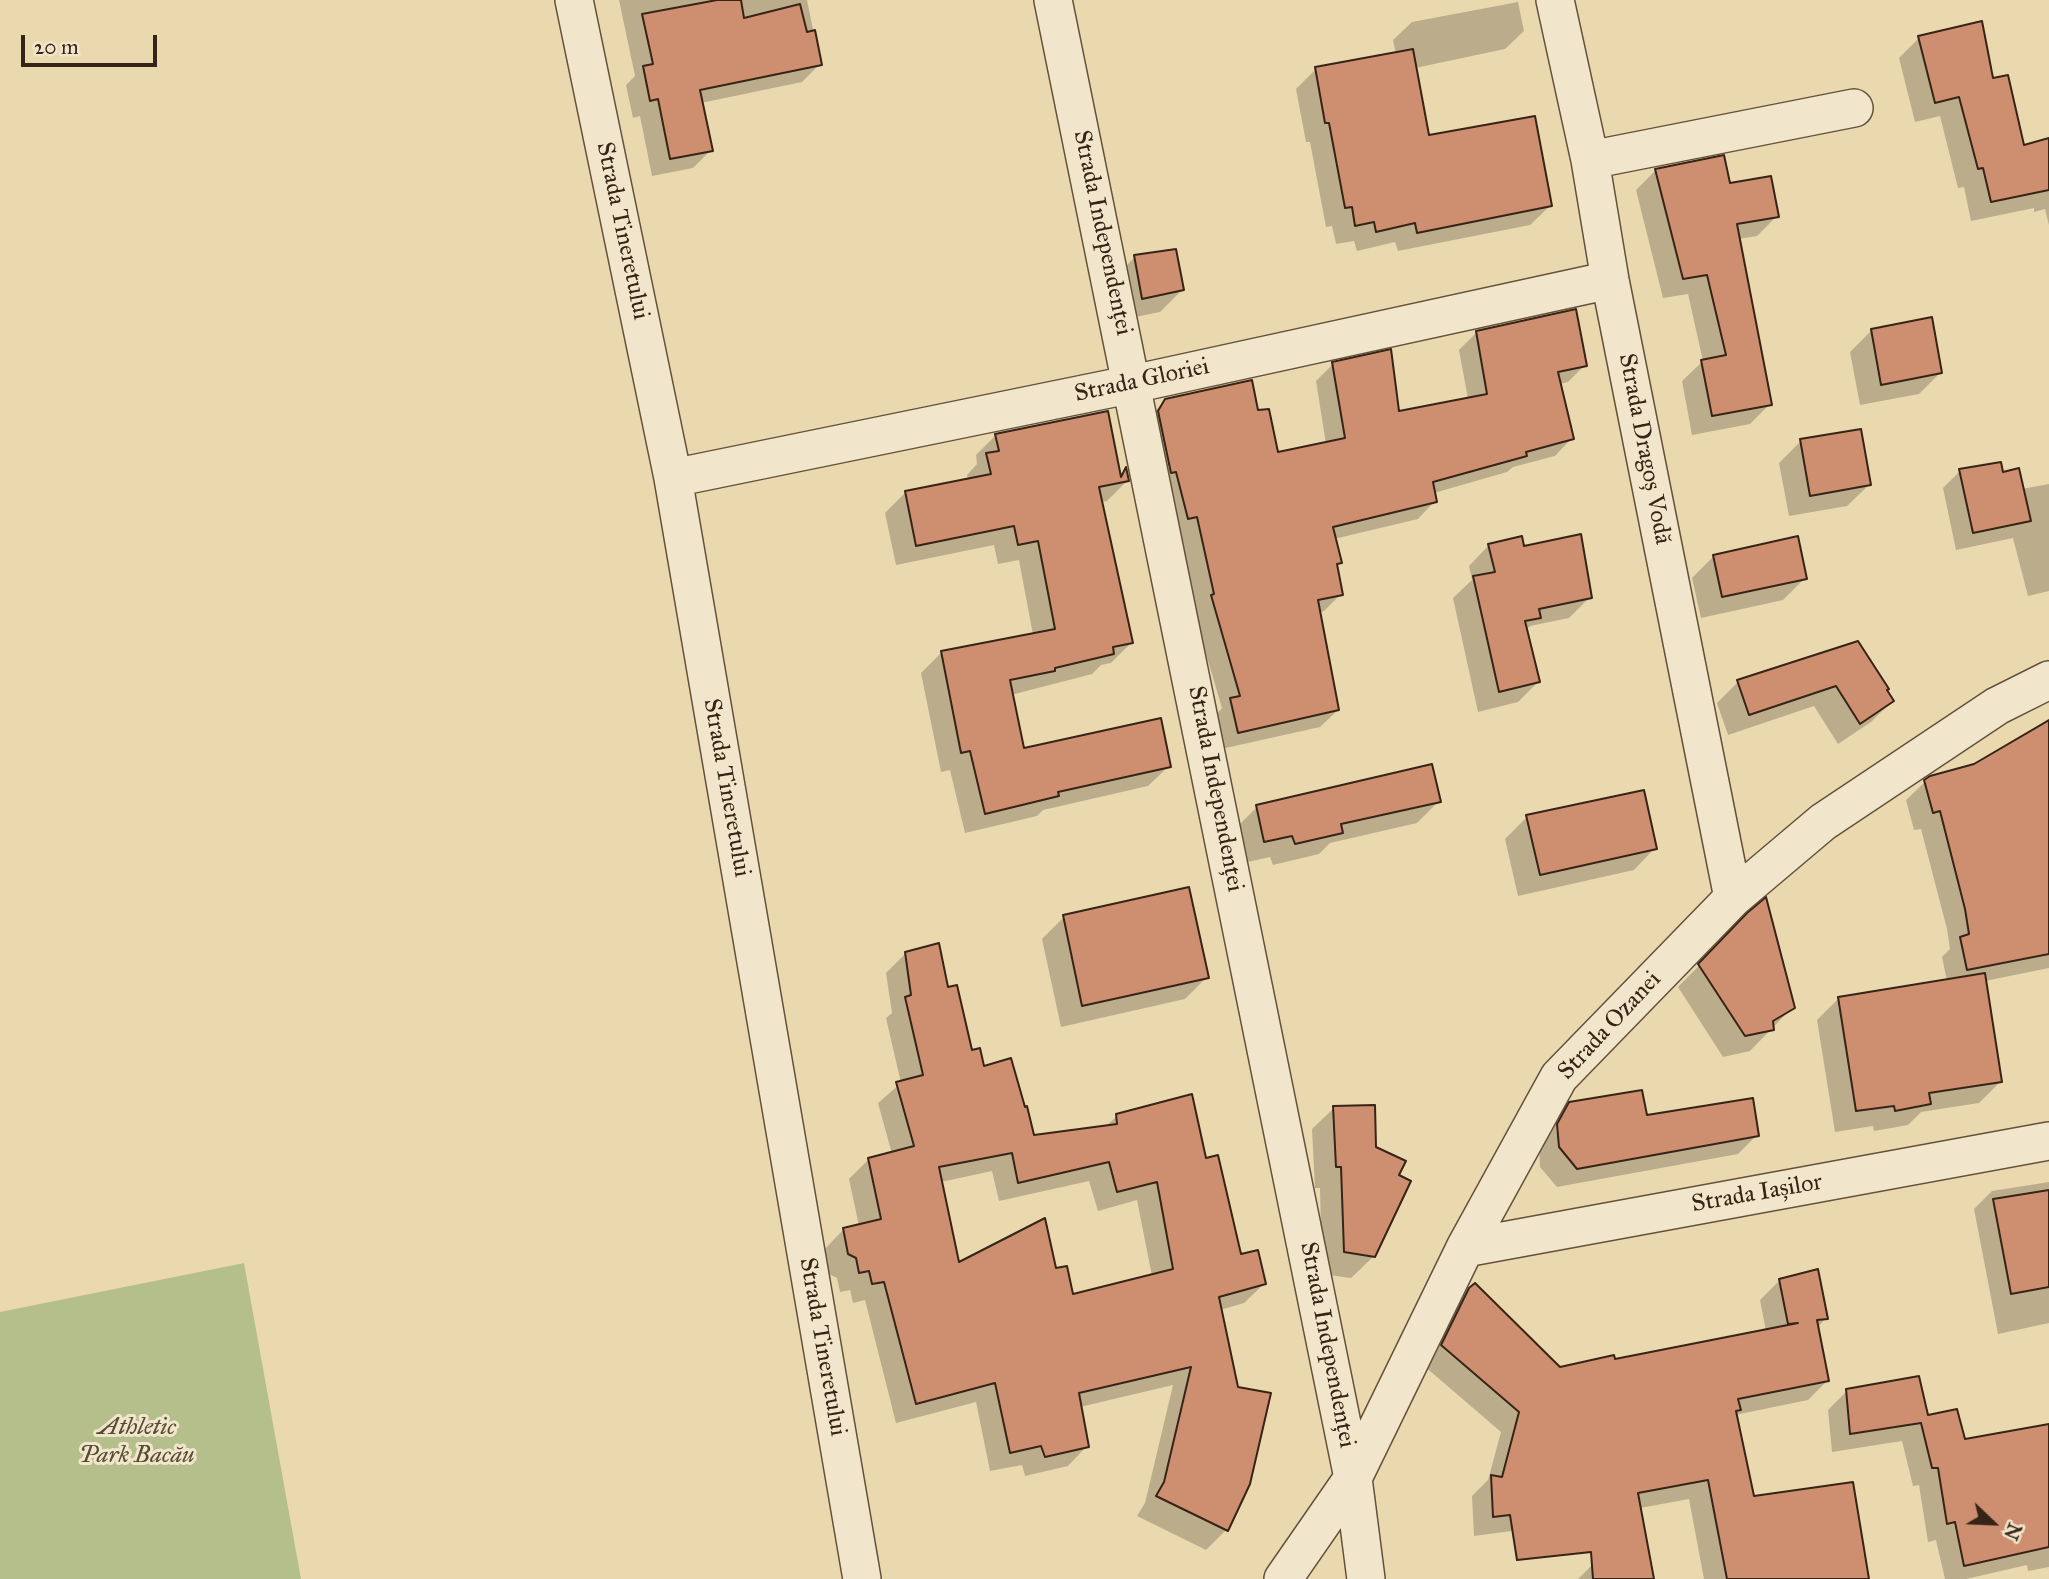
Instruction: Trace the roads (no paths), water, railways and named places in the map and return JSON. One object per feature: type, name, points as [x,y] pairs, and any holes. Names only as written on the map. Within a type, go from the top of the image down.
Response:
[{"type":"street","name":"Strada Tineretului","points":[[573,0],[673,478],[862,1579]]},
{"type":"street","name":"Strada Independenței","points":[[1053,0],[1353,1478],[1366,1579]]},
{"type":"street","name":"Strada Dragoș Vodă","points":[[1555,0],[1590,160],[1610,280],[1733,898]]},
{"type":"street","points":[[1590,160],[1854,108]]},
{"type":"street","name":"Strada Gloriei","points":[[673,478],[1133,384],[1610,280]]},
{"type":"street","name":"Strada Ozanei","points":[[1283,1579],[1353,1478],[1465,1248],[1559,1077],[1733,898],[1823,822],[1997,706],[2049,680]]},
{"type":"street","name":"Strada Iașilor","points":[[1465,1248],[2049,1141]]},
{"type":"park label","name":"Athletic Park Bacău","points":[[137,1442]]}]
